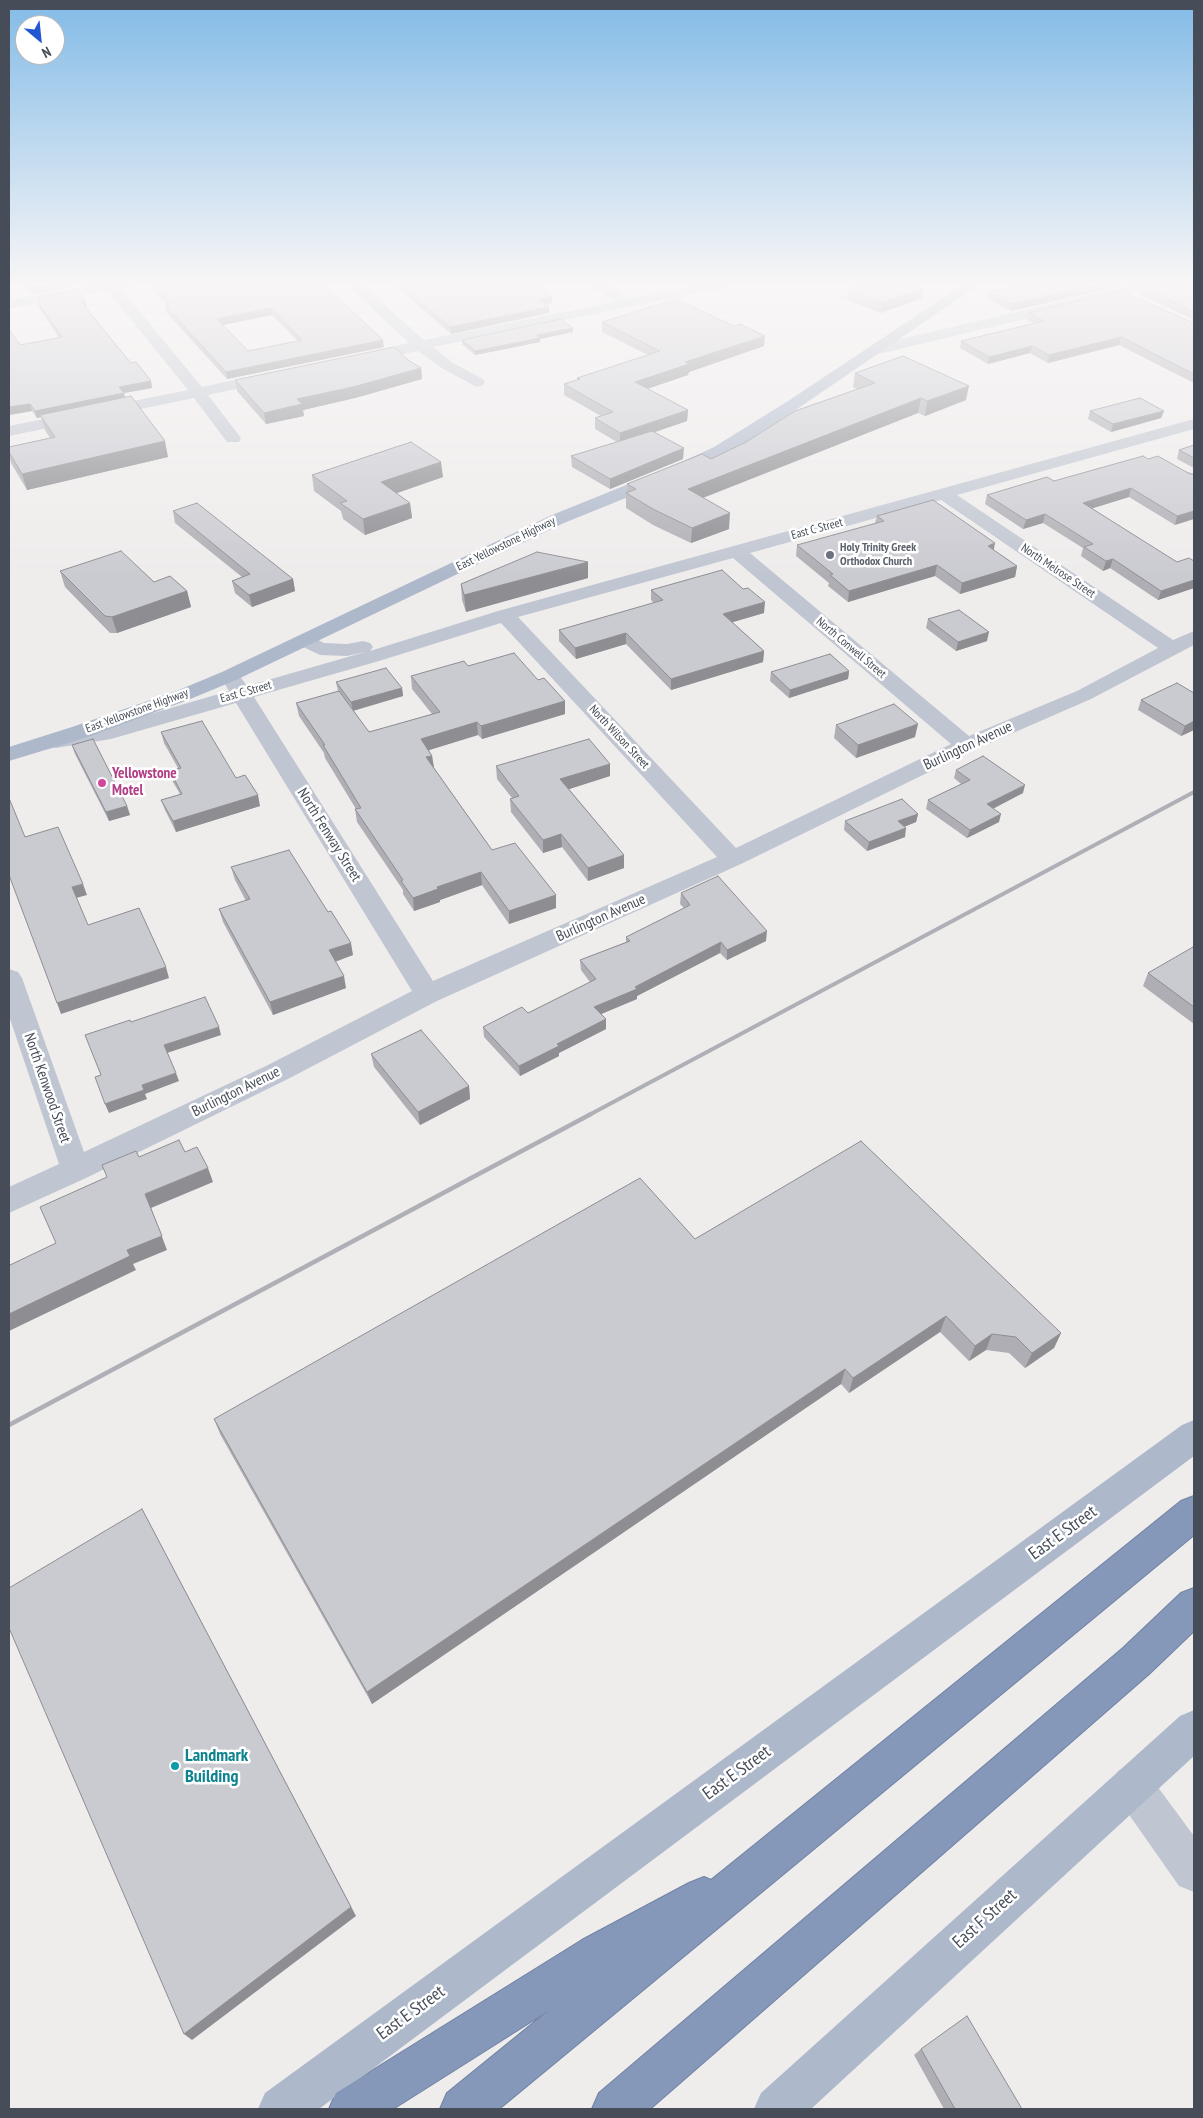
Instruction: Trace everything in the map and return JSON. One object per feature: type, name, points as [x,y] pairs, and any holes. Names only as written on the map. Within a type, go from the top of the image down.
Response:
[{"type":"highway","points":[[463,2109],[1194,1513]]},
{"type":"highway","points":[[615,2109],[1136,1661],[1194,1606]]},
{"type":"highway","points":[[352,2109],[597,1955],[760,1868]]},
{"type":"main road","name":"East Yellowstone Highway","points":[[236,684],[306,641],[558,519],[679,470],[720,451],[828,381]]},
{"type":"main road","points":[[9,754],[52,741]]},
{"type":"main road","name":"East E Street","points":[[280,2109],[1194,1436]]},
{"type":"main road","name":"East F Street","points":[[777,2109],[1194,1730]]},
{"type":"street","points":[[189,381],[233,438]]},
{"type":"street","points":[[9,431],[254,381]]},
{"type":"street","name":"East C Street","points":[[52,741],[111,732],[236,684],[372,656],[505,615],[1194,424]]},
{"type":"street","points":[[1130,442],[1154,455]]},
{"type":"street","name":"North Melrose Street","points":[[944,494],[1171,648]]},
{"type":"street","name":"North Conwell Street","points":[[736,551],[966,745]]},
{"type":"street","name":"North Wilson Street","points":[[505,615],[733,859]]},
{"type":"street","name":"East C Street","points":[[306,641],[320,649],[347,650],[439,634]]},
{"type":"street","name":"Burlington Avenue","points":[[9,1201],[276,1073],[428,994],[733,859],[966,745],[1084,695],[1194,637]]},
{"type":"street","name":"North Fenway Street","points":[[236,684],[428,994]]},
{"type":"street","name":"North Kenwood Street","points":[[9,978],[76,1170]]},
{"type":"street","points":[[1132,1785],[1194,1871]]},
{"type":"building","points":[[9,381],[151,381],[119,387],[124,393],[35,411],[30,404],[9,407]]},
{"type":"building","points":[[236,381],[375,381],[297,399],[302,404],[264,413]]},
{"type":"building","points":[[574,381],[638,381],[635,382],[688,410],[620,433],[595,418],[613,412],[564,384]]},
{"type":"building","points":[[871,381],[958,381],[969,386],[927,401],[921,398],[688,489],[730,513],[692,528],[626,493],[636,489],[627,484],[702,454],[711,459],[746,442],[795,411],[875,383]]},
{"type":"building","points":[[131,396],[165,441],[22,474],[9,452],[9,447],[55,437],[40,415]]},
{"type":"building","points":[[1140,398],[1164,411],[1113,424],[1090,411]]},
{"type":"building","points":[[652,431],[684,448],[610,479],[571,456]]},
{"type":"building","points":[[411,442],[441,462],[381,482],[410,503],[363,519],[340,503],[347,501],[312,475]]},
{"type":"building","points":[[1194,445],[1194,458],[1179,450]]},
{"type":"building","points":[[1143,456],[1148,459],[1158,456],[1190,474],[1194,474],[1194,511],[1177,516],[1131,488],[1083,503],[1177,562],[1189,558],[1194,561],[1194,580],[1161,591],[1113,559],[1106,561],[1084,547],[1093,544],[1045,514],[1026,520],[987,495],[1047,477],[1054,481]]},
{"type":"building","points":[[933,500],[995,543],[988,546],[1017,566],[962,583],[937,565],[849,591],[830,575],[833,574],[797,545],[884,521],[877,516]]},
{"type":"building","points":[[197,503],[293,579],[249,595],[232,581],[250,574],[173,511]]},
{"type":"building","points":[[121,551],[154,582],[170,576],[187,591],[112,617],[105,616],[60,571]]},
{"type":"building","points":[[537,552],[588,562],[464,595],[461,584]]},
{"type":"building","points":[[722,570],[743,589],[748,588],[765,602],[723,614],[764,651],[671,679],[626,633],[575,648],[559,630],[663,600],[651,590]]},
{"type":"building","points":[[959,610],[989,632],[958,642],[928,619]]},
{"type":"building","points":[[514,653],[538,680],[544,678],[565,701],[481,726],[477,722],[421,739],[432,756],[426,757],[492,850],[515,843],[556,895],[509,911],[481,872],[437,887],[438,889],[413,898],[355,809],[361,808],[323,745],[325,745],[296,703],[339,691],[369,732],[440,712],[411,676],[464,661],[468,666]]},
{"type":"building","points":[[830,654],[849,671],[790,690],[771,672]]},
{"type":"building","points":[[386,668],[402,688],[351,702],[336,682]]},
{"type":"building","points":[[1177,683],[1194,693],[1194,721],[1185,726],[1141,700]]},
{"type":"building","points":[[894,704],[918,724],[858,745],[836,725]]},
{"type":"building","points":[[202,721],[236,778],[245,775],[258,795],[173,821],[161,800],[182,794],[170,771],[181,768],[161,732]]},
{"type":"building","name":"Yellowstone Motel","points":[[93,739],[127,806],[106,812],[72,745]]},
{"type":"building","points":[[589,739],[610,764],[560,779],[624,855],[588,868],[561,834],[543,840],[510,799],[519,796],[496,766]]},
{"type":"building","points":[[983,756],[1025,785],[987,804],[1001,814],[970,830],[928,800],[970,780],[956,770]]},
{"type":"building","points":[[9,798],[25,837],[58,827],[83,884],[72,887],[88,925],[139,908],[166,967],[57,1003],[9,875]]},
{"type":"building","points":[[902,799],[918,814],[898,821],[906,828],[869,842],[845,821]]},
{"type":"building","points":[[289,850],[328,912],[331,911],[351,943],[329,950],[344,976],[270,1002],[219,909],[250,899],[231,867]]},
{"type":"building","points":[[718,876],[767,931],[727,950],[721,942],[635,987],[637,989],[594,1007],[606,1019],[519,1066],[483,1027],[522,1007],[528,1013],[596,979],[580,960],[630,941],[626,937],[690,905],[681,893]]},
{"type":"building","points":[[1194,948],[1194,1007],[1148,973]]},
{"type":"building","points":[[205,997],[219,1027],[164,1045],[176,1073],[142,1085],[144,1090],[105,1104],[95,1077],[101,1075],[85,1035]]},
{"type":"building","points":[[421,1030],[469,1086],[418,1112],[371,1054]]},
{"type":"building","points":[[179,1140],[185,1152],[197,1147],[208,1168],[145,1194],[162,1236],[127,1250],[130,1256],[9,1314],[9,1262],[10,1265],[56,1243],[40,1207],[107,1177],[102,1165],[136,1151],[139,1157]]},
{"type":"building","points":[[861,1141],[1061,1333],[1032,1353],[1016,1337],[992,1334],[975,1346],[946,1316],[853,1378],[845,1369],[367,1692],[214,1419],[640,1178],[695,1239]]},
{"type":"building","name":"Landmark Building","points":[[142,1509],[351,1907],[184,2034],[9,1628],[9,1588]]},
{"type":"building","points":[[967,2016],[1022,2109],[955,2109],[921,2049]]},
{"type":"railway","points":[[589,1115],[1194,792]]},
{"type":"railway","points":[[9,1425],[591,1114]]},
{"type":"place","name":"Holy Trinity Greek Orthodox Church","points":[[830,555]]},
{"type":"place","name":"Yellowstone Motel","points":[[102,783]]},
{"type":"place","name":"Landmark Building","points":[[175,1766]]}]
